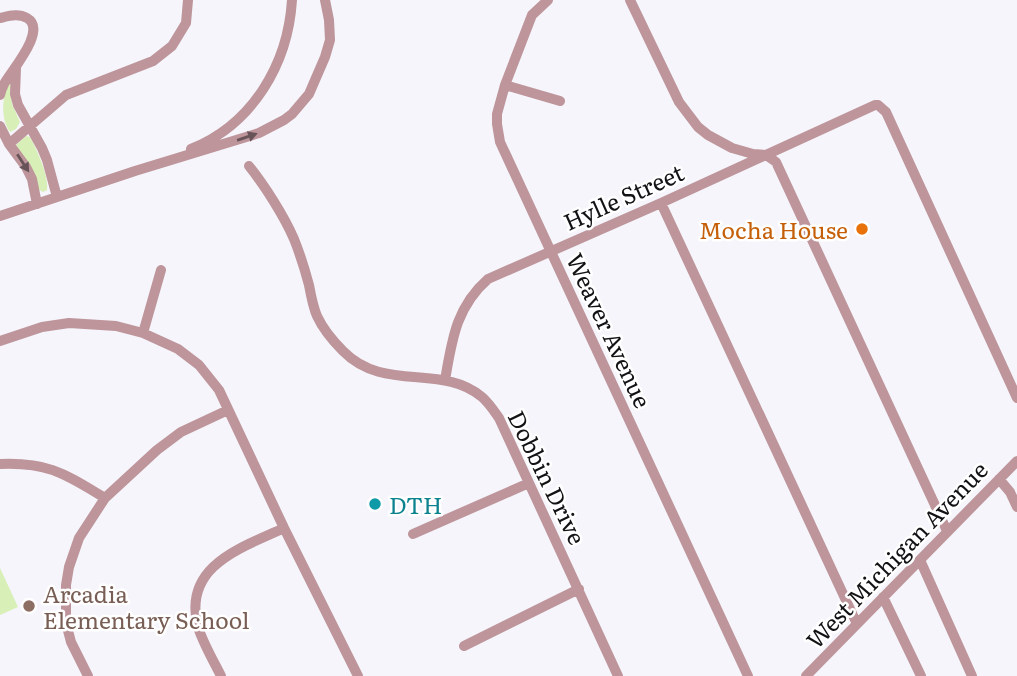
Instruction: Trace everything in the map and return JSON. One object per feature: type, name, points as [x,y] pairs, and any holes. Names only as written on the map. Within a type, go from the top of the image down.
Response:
[{"type":"street","points":[[9,144],[66,94],[153,61],[172,46],[186,23],[188,0]]},
{"type":"street","points":[[135,171],[205,143],[229,127],[250,107],[278,64],[287,38],[292,0]]},
{"type":"street","points":[[0,216],[274,126],[292,114],[309,94],[326,57],[330,40],[325,0]]},
{"type":"street","name":"Weaver Avenue","points":[[548,0],[532,15],[505,85],[497,114],[497,134],[748,676]]},
{"type":"street","points":[[630,0],[679,102],[698,127],[732,148],[766,155],[778,166],[947,531]]},
{"type":"street","points":[[0,18],[24,16],[31,20],[34,28],[34,35],[16,68],[4,83],[0,95]]},
{"type":"street","points":[[16,68],[15,94],[18,105],[47,160],[57,197]]},
{"type":"street","points":[[505,85],[559,102]]},
{"type":"street","name":"Hylle Street","points":[[445,380],[453,332],[464,307],[488,279],[875,104],[886,112],[1017,398]]},
{"type":"street","points":[[0,126],[32,179],[37,204]]},
{"type":"street","name":"Dobbin Drive","points":[[249,166],[293,238],[318,319],[343,352],[368,369],[390,375],[445,380],[466,388],[487,402],[499,418],[618,676]]},
{"type":"street","points":[[661,203],[857,624]]},
{"type":"street","points":[[143,333],[161,270]]},
{"type":"street","points":[[0,341],[42,327],[69,323],[116,326],[143,333],[178,349],[199,365],[219,390],[358,676]]},
{"type":"street","points":[[88,676],[71,642],[66,623],[66,585],[76,545],[105,498],[157,450],[180,432],[228,410]]},
{"type":"street","name":"West Michigan Avenue","points":[[806,676],[1017,461]]},
{"type":"street","points":[[0,464],[28,464],[56,470],[105,498]]},
{"type":"street","points":[[999,480],[1010,492],[1017,507]]},
{"type":"street","points":[[413,534],[528,483]]},
{"type":"street","points":[[220,676],[198,628],[195,604],[197,592],[207,573],[223,557],[284,528]]},
{"type":"street","points":[[920,560],[972,676]]},
{"type":"street","points":[[464,646],[579,590]]},
{"type":"street","points":[[883,597],[921,676]]},
{"type":"green space","points":[[10,79],[12,104],[20,122],[16,129],[10,132],[3,107]]},
{"type":"green space","points":[[26,136],[30,137],[44,171],[47,190],[43,192],[38,189],[16,145]]},
{"type":"green space","points":[[0,568],[18,607],[0,615]]},
{"type":"place","name":"Mocha House","points":[[862,229]]},
{"type":"place","name":"DTH","points":[[375,504]]},
{"type":"place","name":"Arcadia Elementary School","points":[[29,606]]}]
